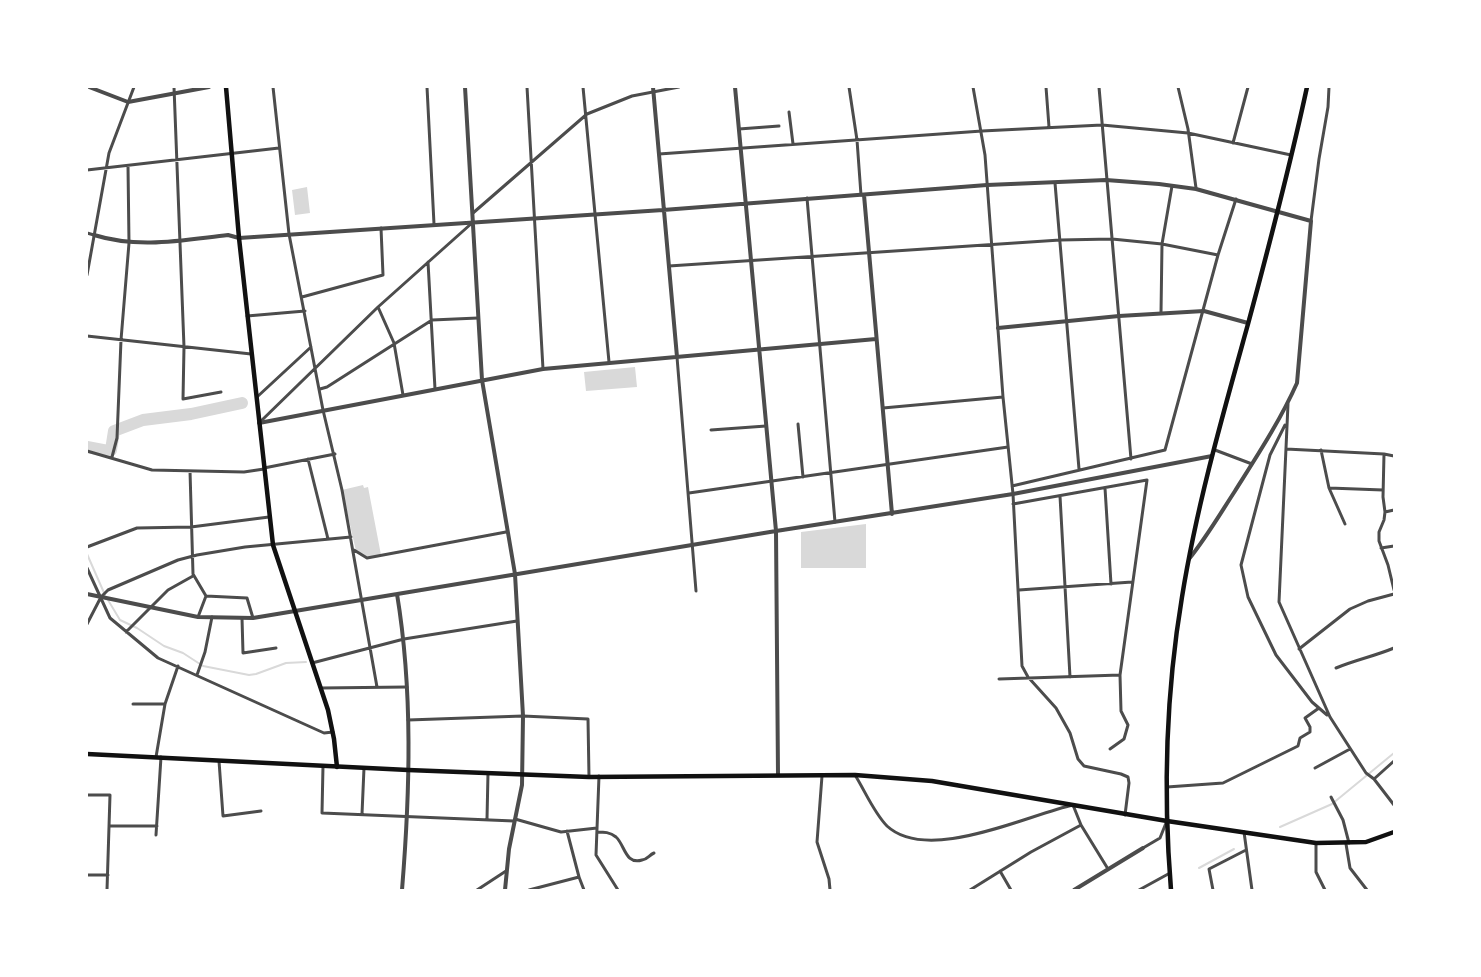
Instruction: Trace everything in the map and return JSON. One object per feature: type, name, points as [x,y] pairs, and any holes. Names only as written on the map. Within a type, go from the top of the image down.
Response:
[{"type":"main road","points":[[226,87],[247,316],[273,545],[321,688],[333,732],[337,767]]},
{"type":"main road","points":[[1171,890],[1167,787],[1174,653],[1188,560],[1213,449],[1248,323],[1307,87]]},
{"type":"main road","points":[[87,754],[589,777],[855,776],[932,781],[1167,821],[1316,843],[1366,842],[1394,832]]},
{"type":"street","points":[[89,87],[128,102],[209,87]]},
{"type":"street","points":[[87,275],[109,153],[134,87]]},
{"type":"street","points":[[174,87],[184,347],[183,399],[221,392]]},
{"type":"street","points":[[273,87],[289,234],[323,410],[335,454],[377,687]]},
{"type":"street","points":[[427,87],[434,224]]},
{"type":"street","points":[[465,87],[482,380],[506,532],[515,574],[523,716],[522,785],[506,872],[505,890]]},
{"type":"street","points":[[527,87],[543,369]]},
{"type":"street","points":[[583,87],[609,362]]},
{"type":"street","points":[[472,213],[586,114],[653,89],[679,87]]},
{"type":"street","points":[[735,87],[776,531],[778,775]]},
{"type":"street","points":[[849,87],[870,252],[892,514]]},
{"type":"street","points":[[973,87],[986,155],[1013,495],[1022,666],[1028,677],[1056,708],[1070,734],[1078,759],[1084,766],[1128,777],[1125,814]]},
{"type":"street","points":[[1046,87],[1049,127]]},
{"type":"street","points":[[1099,87],[1131,459]]},
{"type":"street","points":[[1178,87],[1188,133],[1196,189]]},
{"type":"street","points":[[1233,142],[1248,87]]},
{"type":"street","points":[[1188,560],[1201,544],[1252,464],[1288,402],[1299,374],[1311,221],[1329,87]]},
{"type":"street","points":[[653,89],[696,591]]},
{"type":"street","points":[[789,112],[793,144]]},
{"type":"street","points":[[659,154],[981,131],[1102,125],[1188,133],[1291,155]]},
{"type":"street","points":[[739,129],[779,126]]},
{"type":"street","points":[[87,170],[280,148]]},
{"type":"street","points":[[112,456],[117,438],[121,340],[129,243],[129,166]]},
{"type":"street","points":[[87,233],[129,243],[228,235],[239,238],[663,210],[987,185],[1106,180],[1196,189],[1311,221]]},
{"type":"street","points":[[1055,181],[1079,470]]},
{"type":"street","points":[[1161,313],[1162,244],[1172,186]]},
{"type":"street","points":[[807,198],[835,522]]},
{"type":"street","points":[[1012,486],[1165,450],[1218,255],[1236,199]]},
{"type":"street","points":[[259,423],[378,307],[473,222]]},
{"type":"street","points":[[302,297],[383,275],[381,228]]},
{"type":"street","points":[[669,266],[1060,240],[1112,239],[1162,244],[1218,255]]},
{"type":"street","points":[[428,262],[435,388]]},
{"type":"street","points":[[378,307],[394,343],[403,394]]},
{"type":"street","points":[[247,316],[305,311]]},
{"type":"street","points":[[998,328],[1119,316],[1204,311],[1248,323]]},
{"type":"street","points":[[320,389],[327,387],[432,320],[478,318]]},
{"type":"street","points":[[87,336],[251,354]]},
{"type":"street","points":[[259,423],[543,369],[876,339]]},
{"type":"street","points":[[256,398],[311,347]]},
{"type":"street","points":[[882,408],[1004,397]]},
{"type":"street","points":[[1288,402],[1279,595],[1282,612],[1330,717],[1366,773],[1374,779],[1394,805]]},
{"type":"street","points":[[798,424],[803,477]]},
{"type":"street","points":[[1286,424],[1270,455],[1241,566],[1248,597],[1276,655],[1291,677],[1330,717]]},
{"type":"street","points":[[711,430],[766,426]]},
{"type":"street","points":[[688,494],[1008,447]]},
{"type":"street","points":[[1213,449],[1252,464]]},
{"type":"street","points":[[1286,449],[1394,456]]},
{"type":"street","points":[[1321,450],[1329,488],[1345,524]]},
{"type":"street","points":[[87,451],[112,456],[152,470],[244,472],[335,454]]},
{"type":"street","points":[[1299,649],[1350,609],[1394,592],[1378,532],[1385,512],[1384,454]]},
{"type":"street","points":[[87,594],[198,616],[254,618],[776,531],[1013,495],[1212,456]]},
{"type":"street","points":[[308,459],[328,540]]},
{"type":"street","points":[[190,471],[194,576],[206,596]]},
{"type":"street","points":[[1013,504],[1147,480],[1120,675],[1121,711],[1128,725],[1124,739],[1110,749]]},
{"type":"street","points":[[1105,488],[1111,584]]},
{"type":"street","points":[[1329,488],[1383,490]]},
{"type":"street","points":[[1060,496],[1070,677]]},
{"type":"street","points":[[1385,512],[1394,510]]},
{"type":"street","points":[[87,547],[137,528],[191,527],[269,517]]},
{"type":"street","points":[[353,549],[367,558],[506,532]]},
{"type":"street","points":[[87,624],[101,597],[108,590],[152,570],[192,556],[245,547],[351,537]]},
{"type":"street","points":[[1381,548],[1394,546]]},
{"type":"street","points":[[87,568],[110,618],[158,658],[324,733],[333,732]]},
{"type":"street","points":[[126,632],[168,590],[194,576]]},
{"type":"street","points":[[1019,590],[1132,582]]},
{"type":"street","points":[[397,594],[404,639],[408,720],[402,890]]},
{"type":"street","points":[[206,596],[247,598],[254,618]]},
{"type":"street","points":[[198,616],[206,596]]},
{"type":"street","points":[[197,675],[205,652],[212,617]]},
{"type":"street","points":[[242,618],[243,653],[276,648]]},
{"type":"street","points":[[312,663],[404,639],[517,621]]},
{"type":"street","points":[[1336,668],[1394,648]]},
{"type":"street","points":[[156,836],[159,757],[165,705],[178,666]]},
{"type":"street","points":[[999,679],[1120,675]]},
{"type":"street","points":[[321,688],[407,687]]},
{"type":"street","points":[[134,704],[165,705]]},
{"type":"street","points":[[1167,787],[1223,783],[1298,746],[1300,738],[1310,732],[1305,718],[1319,708]]},
{"type":"street","points":[[408,720],[523,716],[588,719],[589,777]]},
{"type":"street","points":[[1315,768],[1350,749]]},
{"type":"street","points":[[219,760],[223,816],[261,811]]},
{"type":"street","points":[[1374,779],[1394,761]]},
{"type":"street","points":[[323,766],[322,813],[515,820],[561,832],[597,830],[614,835],[625,854],[634,860],[643,860],[654,853]]},
{"type":"street","points":[[362,814],[364,768]]},
{"type":"street","points":[[487,819],[488,773]]},
{"type":"street","points":[[822,776],[817,842],[829,879],[830,890]]},
{"type":"street","points":[[855,776],[888,826],[901,835],[926,840],[996,830],[1047,811],[1073,805],[1081,825],[1108,869]]},
{"type":"street","points":[[599,777],[596,855],[618,890]]},
{"type":"street","points":[[87,795],[110,795],[107,890]]},
{"type":"street","points":[[1331,798],[1343,820],[1350,868],[1366,890]]},
{"type":"street","points":[[1074,890],[1160,838],[1167,821]]},
{"type":"street","points":[[969,890],[1081,825]]},
{"type":"street","points":[[109,826],[157,826]]},
{"type":"street","points":[[567,831],[584,890]]},
{"type":"street","points":[[1244,832],[1252,890]]},
{"type":"street","points":[[1316,843],[1316,872],[1325,890]]},
{"type":"street","points":[[1213,890],[1209,869],[1246,850]]},
{"type":"street","points":[[1000,871],[1011,890]]},
{"type":"street","points":[[477,890],[506,872]]},
{"type":"street","points":[[1139,890],[1170,873]]},
{"type":"street","points":[[87,875],[108,875]]},
{"type":"street","points":[[529,890],[579,876]]},
{"type":"shaded area","points":[[307,187],[310,213],[295,215],[292,190]]},
{"type":"shaded area","points":[[635,367],[637,387],[586,391],[584,372]]},
{"type":"shaded area","points":[[363,485],[364,488],[368,487],[381,555],[369,558],[356,551],[342,490]]},
{"type":"shaded area","points":[[866,524],[866,568],[801,568],[801,532]]},
{"type":"waterway","points":[[87,447],[111,450],[114,431],[143,420],[191,414],[242,403]]},
{"type":"waterway","points":[[87,554],[105,595]]},
{"type":"waterway","points":[[108,600],[120,620],[203,666],[249,675],[286,663],[306,662]]},
{"type":"waterway","points":[[1280,827],[1332,804],[1394,753]]},
{"type":"waterway","points":[[1199,868],[1234,849]]}]
